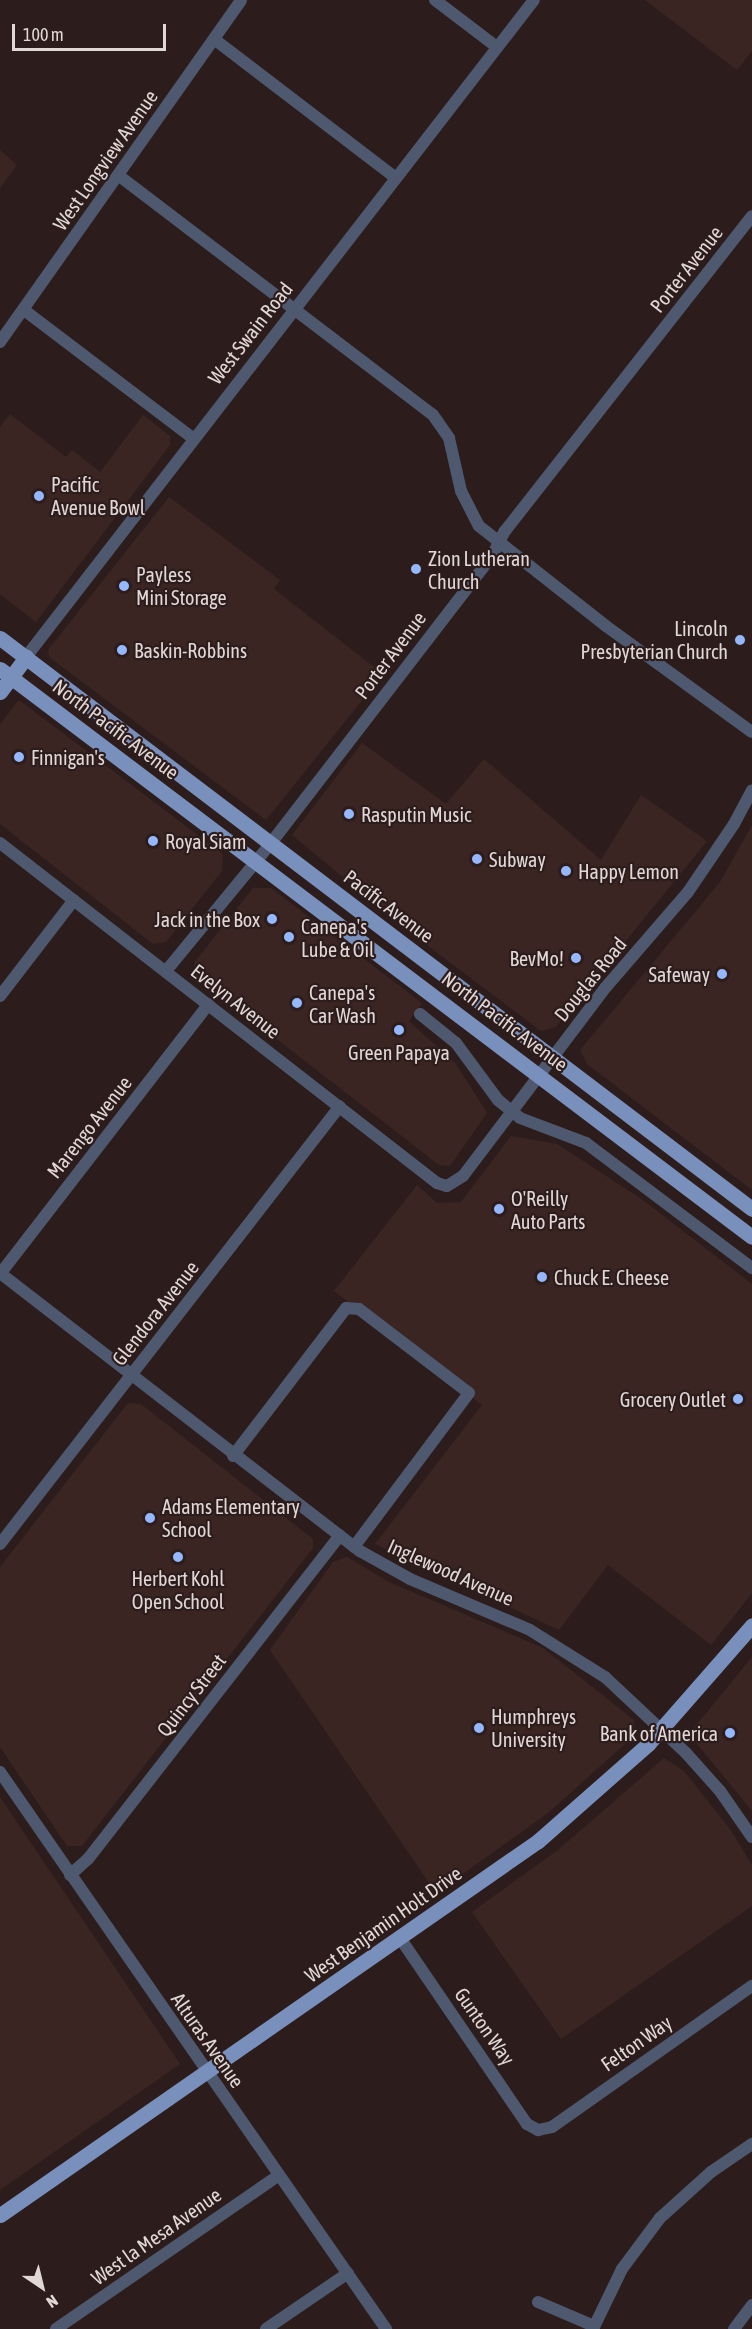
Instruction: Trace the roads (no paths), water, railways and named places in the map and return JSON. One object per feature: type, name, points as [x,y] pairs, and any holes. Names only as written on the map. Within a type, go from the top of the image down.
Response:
[{"type":"main road","name":"Pacific Avenue","points":[[0,638],[752,1209]]},
{"type":"main road","name":"West Swain Road","points":[[0,692],[6,673],[26,657]]},
{"type":"main road","name":"North Pacific Avenue","points":[[6,673],[539,1073],[752,1237]]},
{"type":"main road","name":"West Benjamin Holt Drive","points":[[0,2214],[538,1841],[603,1787],[662,1730],[752,1625]]},
{"type":"street","name":"West Longview Avenue","points":[[0,342],[241,0]]},
{"type":"street","points":[[435,0],[497,47]]},
{"type":"street","name":"West Swain Road","points":[[26,657],[534,0]]},
{"type":"street","points":[[214,39],[396,178]]},
{"type":"street","points":[[118,175],[433,414],[449,438],[469,511],[499,543],[752,732]]},
{"type":"street","name":"Porter Avenue","points":[[166,971],[272,843],[499,543],[752,216]]},
{"type":"street","points":[[24,310],[194,439]]},
{"type":"street","name":"Douglas Road","points":[[451,1185],[463,1176],[539,1073],[688,892],[734,824],[752,790]]},
{"type":"street","name":"Evelyn Avenue","points":[[0,843],[437,1183],[451,1185]]},
{"type":"street","points":[[0,996],[74,900]]},
{"type":"street","name":"Marengo Avenue","points":[[0,1274],[208,1004]]},
{"type":"street","points":[[420,1014],[467,1055],[498,1100],[510,1111],[526,1121],[586,1143],[752,1268]]},
{"type":"street","name":"Glendora Avenue","points":[[0,1544],[340,1106]]},
{"type":"street","name":"Inglewood Avenue","points":[[0,1274],[233,1456],[354,1546],[410,1579],[506,1618],[564,1649],[605,1677],[662,1730],[720,1791],[752,1837]]},
{"type":"street","points":[[233,1456],[346,1308],[359,1309],[470,1393],[354,1546]]},
{"type":"street","name":"Quincy Street","points":[[70,1875],[88,1859],[340,1535]]},
{"type":"street","name":"Alturas Avenue","points":[[0,1772],[386,2329]]},
{"type":"street","name":"Gunton Way","points":[[400,1938],[527,2124],[542,2130]]},
{"type":"street","name":"Felton Way","points":[[542,2130],[552,2127],[752,1986]]},
{"type":"street","points":[[538,2302],[594,2327],[622,2269],[660,2218],[693,2187],[752,2144]]},
{"type":"street","name":"West la Mesa Avenue","points":[[56,2329],[278,2176]]},
{"type":"street","points":[[266,2329],[348,2272]]},
{"type":"street","points":[[734,2329],[752,2305]]},
{"type":"place","name":"Pacific Avenue Bowl","points":[[39,496]]},
{"type":"place","name":"Zion Lutheran Church","points":[[416,569]]},
{"type":"place","name":"Payless Mini Storage","points":[[124,586]]},
{"type":"place","name":"Lincoln Presbyterian Church","points":[[740,640]]},
{"type":"place","name":"Baskin-Robbins","points":[[122,650]]},
{"type":"place","name":"Finnigan's","points":[[19,757]]},
{"type":"place","name":"Rasputin Music","points":[[349,814]]},
{"type":"place","name":"Royal Siam","points":[[153,841]]},
{"type":"place","name":"Subway","points":[[477,859]]},
{"type":"place","name":"Happy Lemon","points":[[566,871]]},
{"type":"place","name":"Jack in the Box","points":[[272,919]]},
{"type":"place","name":"Canepa's Lube & Oil","points":[[289,937]]},
{"type":"place","name":"BevMo!","points":[[576,958]]},
{"type":"place","name":"Safeway","points":[[722,974]]},
{"type":"place","name":"Canepa's Car Wash","points":[[297,1003]]},
{"type":"place","name":"Green Papaya","points":[[399,1030]]},
{"type":"place","name":"O'Reilly Auto Parts","points":[[499,1209]]},
{"type":"place","name":"Chuck E. Cheese","points":[[542,1277]]},
{"type":"place","name":"Grocery Outlet","points":[[738,1399]]},
{"type":"place","name":"Adams Elementary School","points":[[150,1518]]},
{"type":"place","name":"Herbert Kohl Open School","points":[[178,1557]]},
{"type":"place","name":"Humphreys University","points":[[479,1728]]},
{"type":"place","name":"Bank of America","points":[[730,1733]]}]
